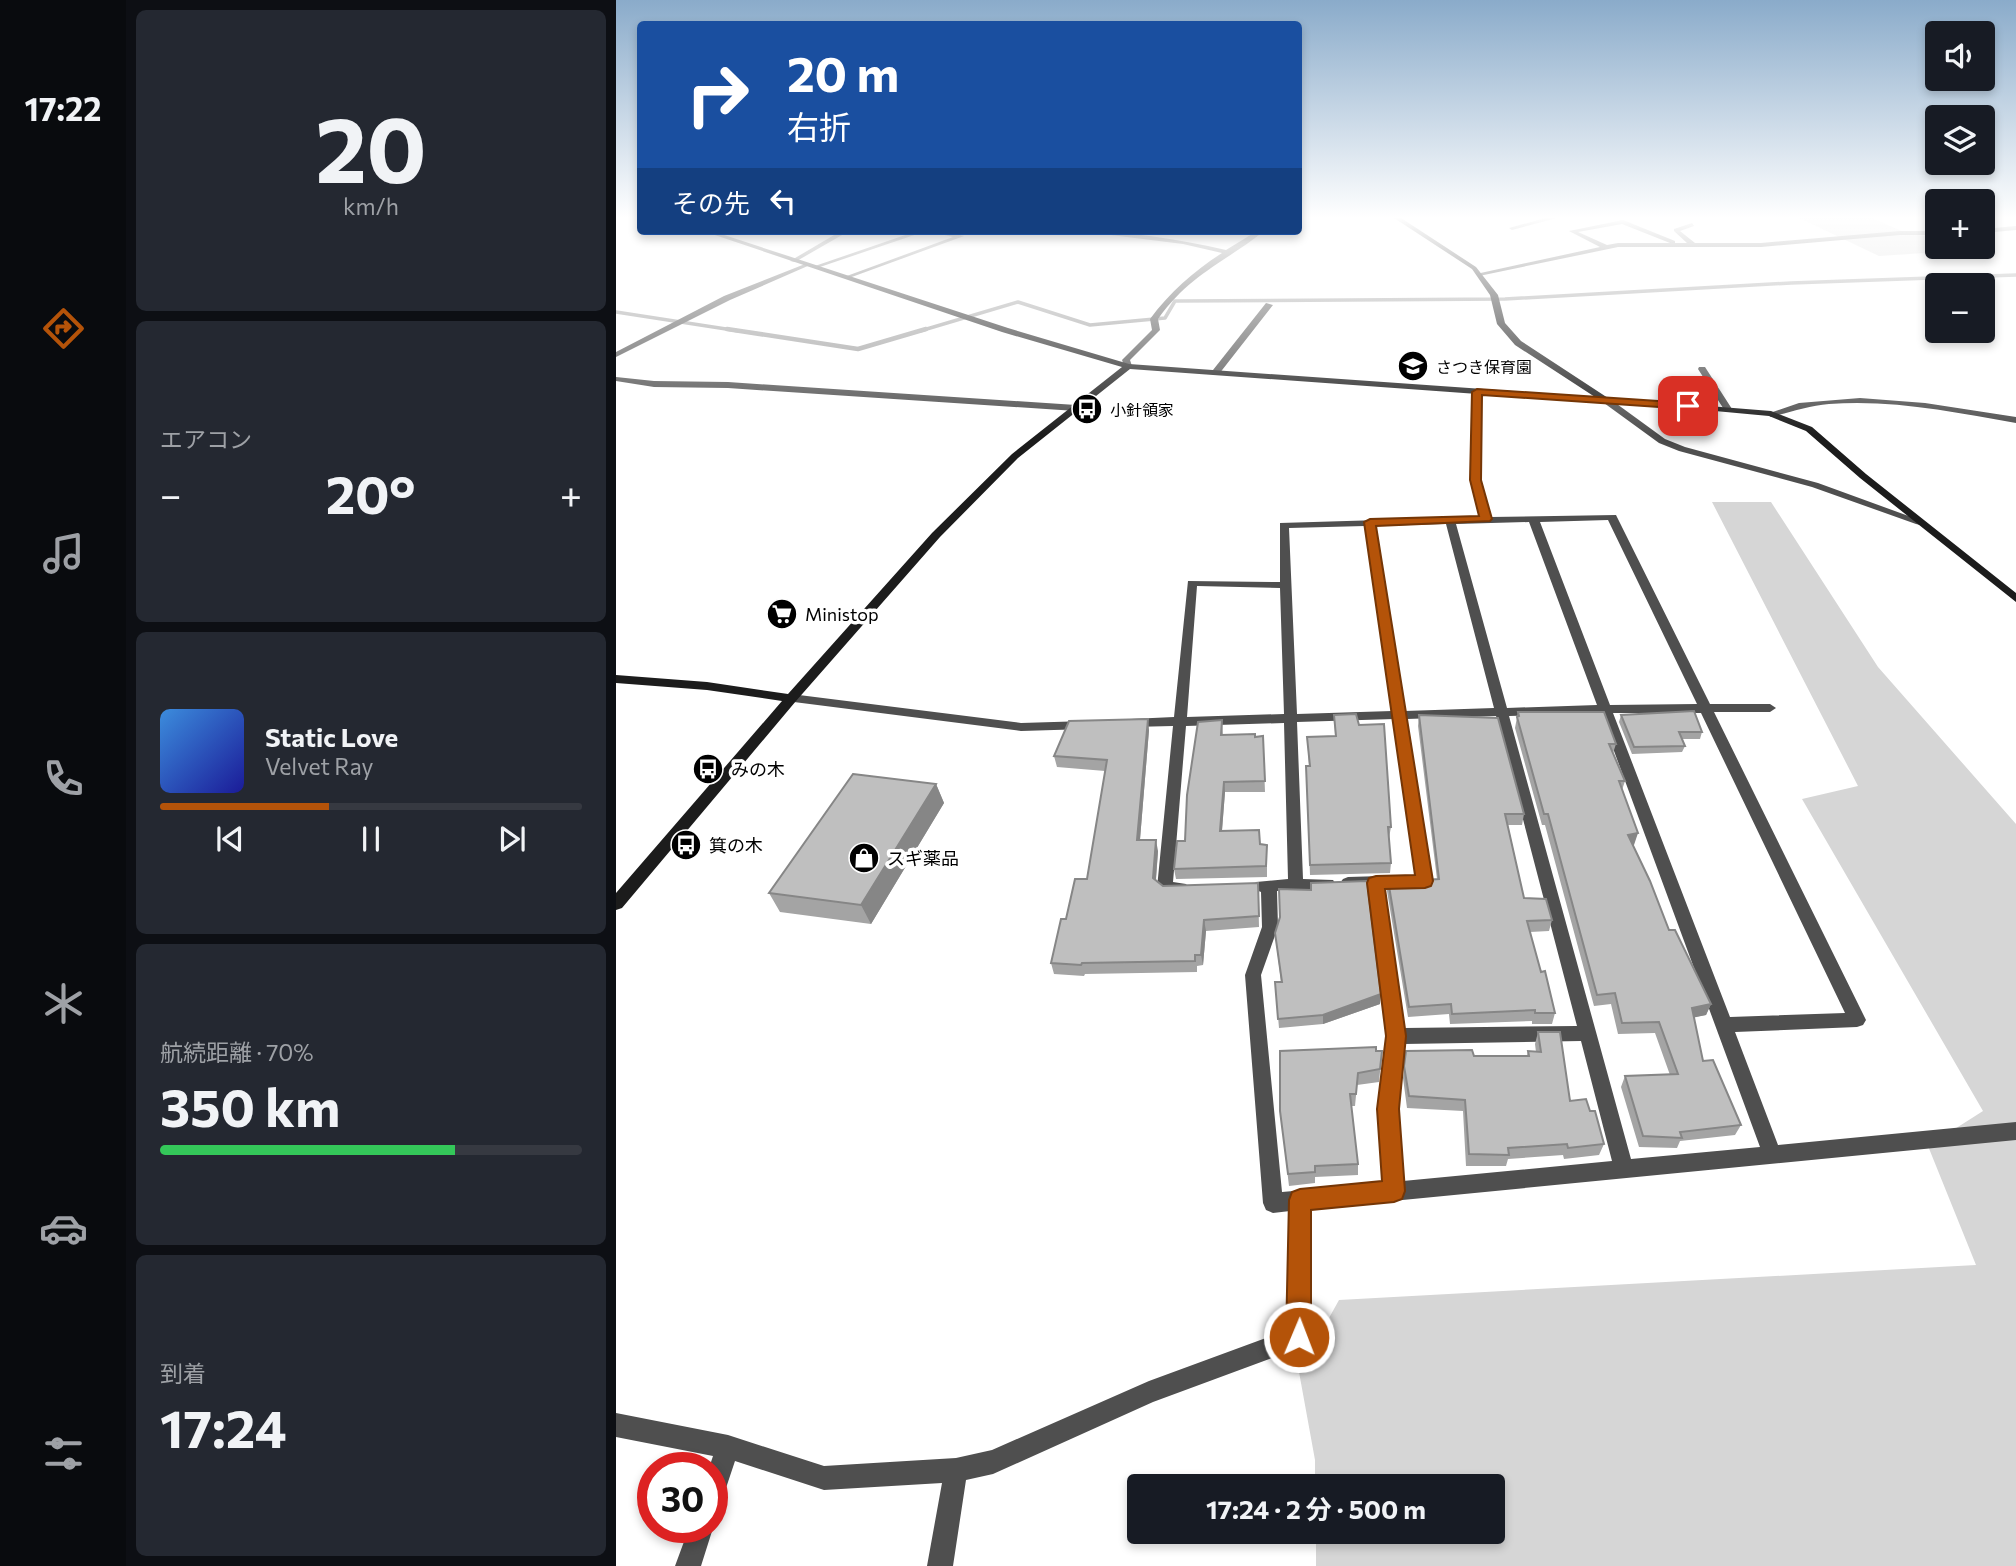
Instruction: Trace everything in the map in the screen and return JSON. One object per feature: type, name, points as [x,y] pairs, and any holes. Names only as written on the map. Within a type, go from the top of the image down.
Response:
[{"type":"street","points":[[616,355],[727,298],[750,289]]},
{"type":"street","points":[[883,289],[1005,330],[1128,366],[1771,414],[1809,429],[2016,599]]},
{"type":"street","points":[[1128,366],[1126,360],[1156,330],[1154,319],[1166,300],[1180,289]]},
{"type":"street","points":[[1490,289],[1494,295],[1501,324],[1518,343],[1607,401],[1662,441],[1682,449],[1815,485],[1920,522]]},
{"type":"street","points":[[1216,372],[1269,305]]},
{"type":"street","points":[[616,904],[791,698],[972,497],[1015,456],[1128,366]]},
{"type":"street","points":[[1702,369],[1728,409]]},
{"type":"street","points":[[616,379],[654,384],[728,385],[1076,408]]},
{"type":"street","points":[[1477,392],[1475,480],[1486,519]]},
{"type":"street","points":[[1771,414],[1797,404],[1869,402],[2016,420]]},
{"type":"street","points":[[1296,885],[1284,525],[1612,517],[1857,1020],[1724,1025]]},
{"type":"street","points":[[1532,518],[1772,1153]]},
{"type":"street","points":[[1450,520],[1624,1168]]},
{"type":"street","points":[[1243,886],[1425,881],[1370,522]]},
{"type":"street","points":[[1191,888],[1165,888],[1192,583],[1286,585]]},
{"type":"street","points":[[618,681],[765,692],[791,698],[1020,727],[1605,709],[1770,708]]},
{"type":"street","points":[[1376,883],[1396,1036],[1388,1109],[1394,1191]]},
{"type":"street","points":[[1269,886],[1270,927],[1253,975],[1273,1203],[1772,1153],[1937,1141],[2016,1131]]},
{"type":"street","points":[[1396,1036],[1588,1033]]},
{"type":"street","points":[[616,1425],[728,1447],[824,1478],[956,1470],[993,1462],[1149,1392],[1299,1337],[1300,1200]]},
{"type":"street","points":[[726,1452],[728,1447]]},
{"type":"street","points":[[940,1566],[956,1470]]},
{"type":"street","points":[[688,1566],[696,1543]]},
{"type":"shaded area","points":[[1712,502],[1771,502],[1878,667],[2016,824],[2016,1566],[1316,1566],[1316,1544],[1505,1544],[1505,1474],[1315,1474],[1315,1460],[1299,1372],[1339,1300],[1976,1265],[1928,1146],[1983,1111],[1802,799],[1858,786]]},
{"type":"building","points":[[1694,711],[1702,732],[1679,732],[1685,746],[1634,747],[1621,715]]},
{"type":"building","points":[[1518,712],[1604,712],[1616,744],[1609,744],[1625,781],[1619,781],[1638,833],[1628,835],[1669,930],[1675,930],[1711,1004],[1692,1008],[1703,1061],[1713,1060],[1741,1125],[1680,1132],[1682,1138],[1643,1136],[1625,1076],[1678,1074],[1659,1022],[1622,1023],[1615,993],[1597,995],[1548,814],[1544,814],[1517,717]]},
{"type":"building","points":[[1356,714],[1359,725],[1384,724],[1391,863],[1310,865],[1306,766],[1310,766],[1307,737],[1336,736],[1334,715]]},
{"type":"building","points":[[1419,715],[1498,718],[1524,814],[1505,814],[1524,898],[1546,899],[1552,920],[1527,921],[1541,972],[1545,971],[1555,1013],[1535,1013],[1535,1010],[1452,1014],[1451,1004],[1409,1007],[1388,880],[1439,879]]},
{"type":"building","points":[[1148,719],[1137,840],[1156,840],[1153,878],[1163,886],[1258,883],[1259,916],[1204,920],[1201,955],[1195,955],[1195,961],[1081,965],[1051,963],[1061,919],[1066,919],[1075,879],[1087,879],[1107,760],[1054,756],[1069,721]]},
{"type":"building","points":[[1222,720],[1221,735],[1263,736],[1265,781],[1224,782],[1220,831],[1259,830],[1260,844],[1267,845],[1266,866],[1174,869],[1177,841],[1185,841],[1187,795],[1198,722]]},
{"type":"building","name":"スギ薬品","points":[[853,774],[936,784],[861,905],[769,893]]},
{"type":"building","points":[[1367,881],[1381,994],[1323,1015],[1278,1019],[1275,982],[1282,982],[1275,933],[1280,917],[1279,889],[1311,890],[1311,883]]},
{"type":"building","points":[[1538,1032],[1560,1032],[1570,1101],[1586,1099],[1590,1111],[1595,1111],[1604,1144],[1568,1148],[1567,1144],[1508,1148],[1509,1155],[1469,1154],[1465,1100],[1409,1096],[1404,1066],[1406,1051],[1472,1050],[1474,1056],[1529,1056],[1528,1051],[1541,1052]]},
{"type":"building","points":[[1376,1047],[1376,1051],[1382,1051],[1380,1069],[1358,1073],[1356,1094],[1350,1094],[1358,1164],[1315,1166],[1315,1172],[1288,1174],[1280,1111],[1280,1051]]},
{"type":"waterway","points":[[920,331],[1018,302],[1090,325],[1165,318],[1175,301],[1505,299],[1682,289]]},
{"type":"waterway","points":[[616,312],[739,331]]},
{"type":"waterway","points":[[727,329],[858,349],[926,329]]},
{"type":"place","name":"さつき保育園","points":[[1413,366]]},
{"type":"place","name":"小針領家","points":[[1087,409]]},
{"type":"place","name":"Ministop","points":[[782,614]]},
{"type":"place","name":"みの木","points":[[708,769]]},
{"type":"place","name":"箕の木","points":[[686,845]]},
{"type":"place","name":"スギ薬品","points":[[864,858]]},
{"type":"route","points":[[1299,1337],[1300,1200],[1394,1191],[1388,1109],[1396,1036],[1376,883],[1425,881],[1370,522],[1486,519],[1475,480],[1477,392],[1688,406]]}]
